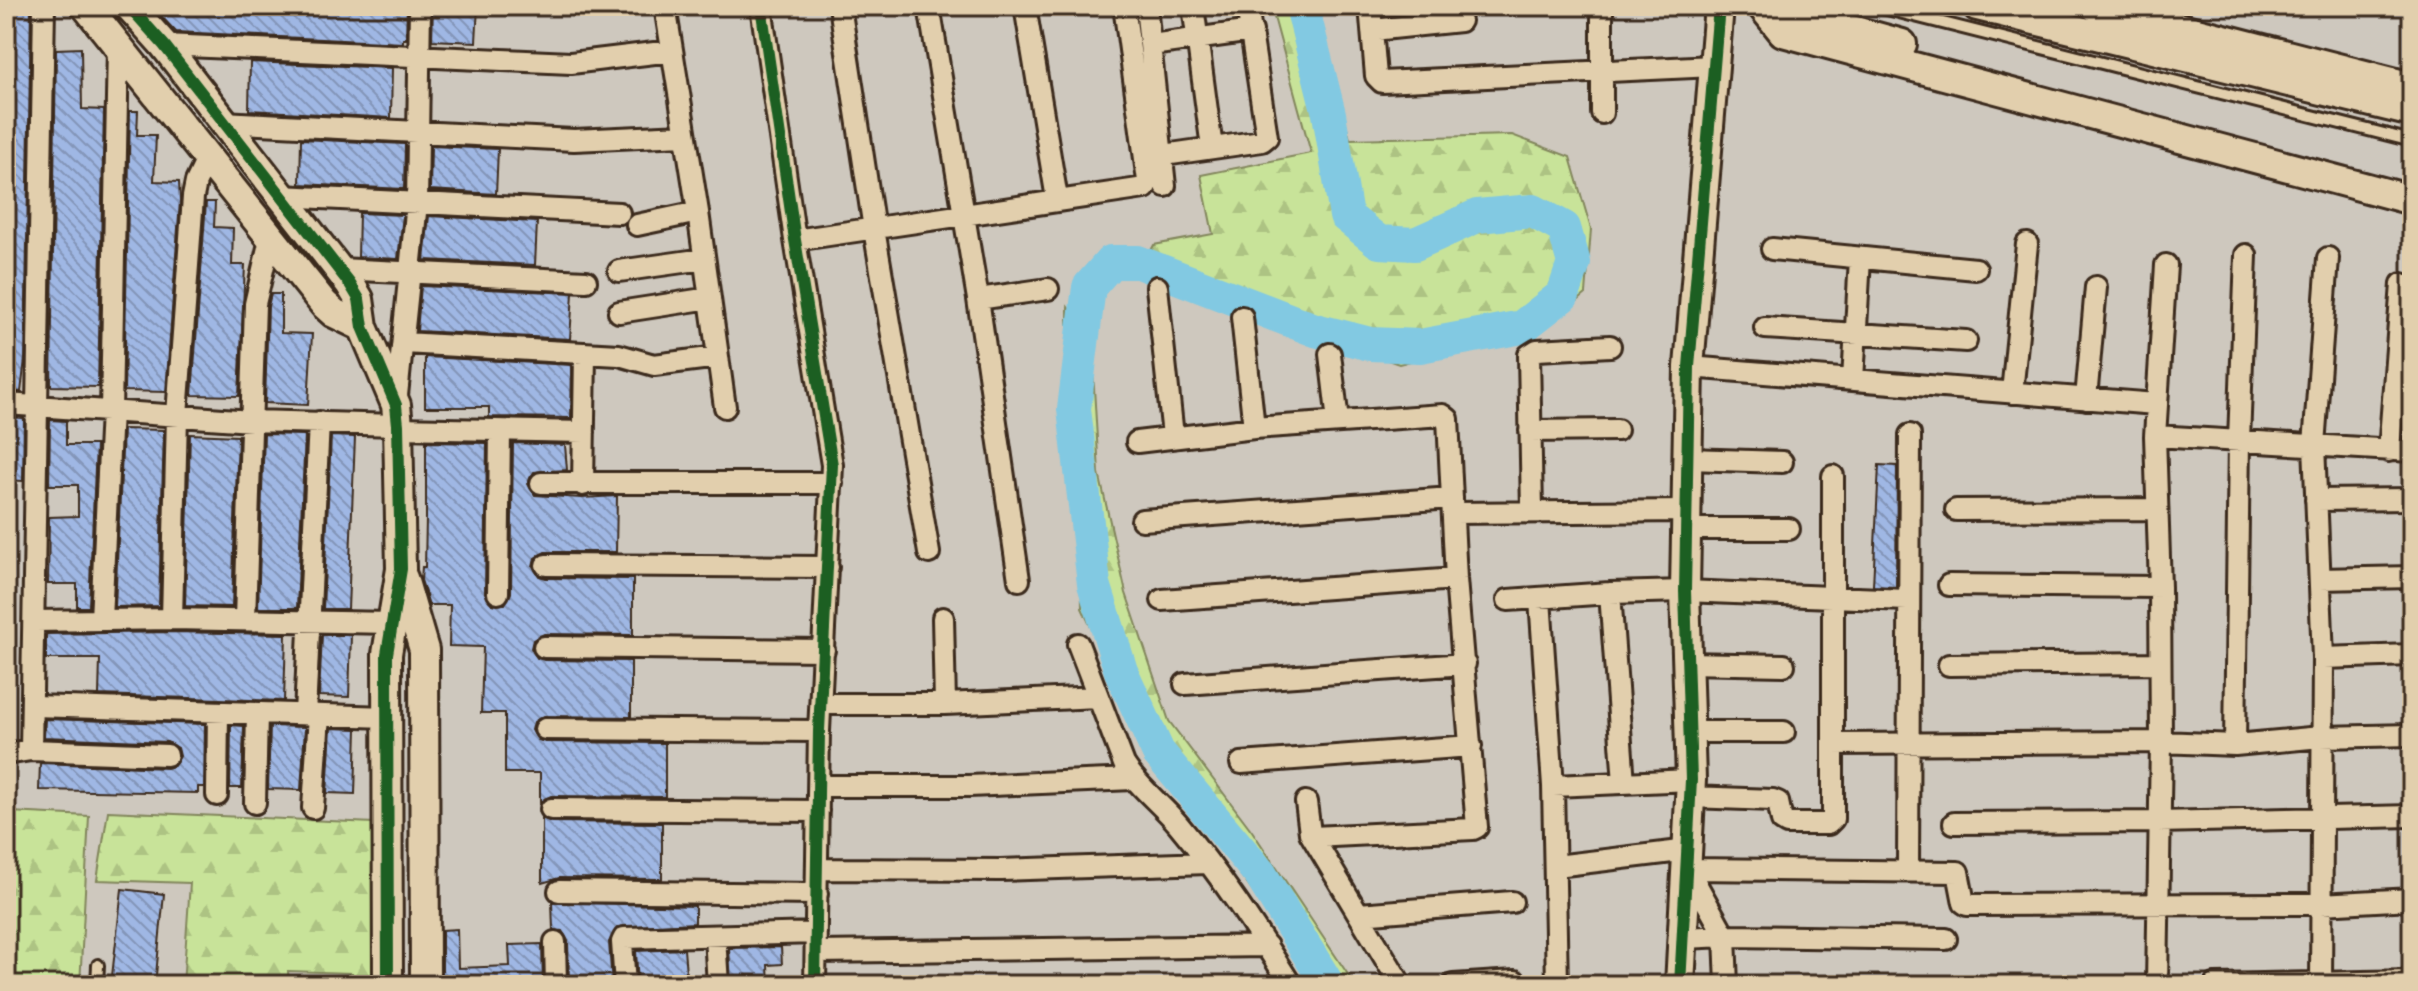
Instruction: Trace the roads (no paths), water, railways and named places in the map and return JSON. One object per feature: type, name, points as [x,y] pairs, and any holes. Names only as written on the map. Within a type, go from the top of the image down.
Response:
[{"type":"street","points":[[31,750],[44,6]]},
{"type":"street","points":[[86,6],[324,304],[334,313],[363,327]]},
{"type":"street","points":[[129,6],[161,42],[339,269],[359,299],[363,327],[397,419]]},
{"type":"street","points":[[388,985],[387,654],[401,569],[397,419],[417,203],[420,6]]},
{"type":"street","points":[[665,6],[725,407]]},
{"type":"street","points":[[761,6],[795,240],[831,448],[832,483],[819,731],[815,985]]},
{"type":"street","points":[[840,6],[929,553]]},
{"type":"street","points":[[929,6],[965,214],[1019,580]]},
{"type":"street","points":[[1025,6],[1057,199]]},
{"type":"street","points":[[795,240],[1057,199],[1143,189],[1147,185],[1124,6]]},
{"type":"street","points":[[1146,6],[1165,186]]},
{"type":"street","points":[[1193,6],[1212,148]]},
{"type":"street","points":[[1164,155],[1262,141],[1267,137],[1247,6]]},
{"type":"street","points":[[1370,6],[1376,76],[1382,82],[1714,66]]},
{"type":"street","points":[[1602,6],[1602,113]]},
{"type":"street","points":[[1680,985],[1691,788],[1685,591],[1689,367],[1719,6]]},
{"type":"street","points":[[1763,6],[2412,184]]},
{"type":"street","points":[[1763,6],[1783,32],[2412,200]]},
{"type":"street","points":[[1977,6],[2412,112]]},
{"type":"street","points":[[2095,6],[2412,87]]},
{"type":"street","points":[[1373,30],[1460,21]]},
{"type":"street","points":[[1151,45],[1252,31]]},
{"type":"street","points":[[125,54],[161,42],[580,63],[671,51]]},
{"type":"street","points":[[101,619],[125,54]]},
{"type":"street","points":[[223,122],[574,140],[684,135]]},
{"type":"street","points":[[172,619],[177,415],[193,197],[196,182],[208,157]]},
{"type":"street","points":[[281,196],[619,213]]},
{"type":"street","points":[[637,225],[698,212]]},
{"type":"street","points":[[245,620],[255,304],[270,239]]},
{"type":"street","points":[[2012,393],[2027,244]]},
{"type":"street","points":[[1772,249],[1976,269]]},
{"type":"street","points":[[2235,745],[2239,440],[2246,255]]},
{"type":"street","points":[[1853,380],[1860,258]]},
{"type":"street","points":[[2321,983],[2323,658],[2314,445],[2328,258]]},
{"type":"street","points":[[619,271],[704,259]]},
{"type":"street","points":[[2157,985],[2161,742],[2155,436],[2166,265]]},
{"type":"street","points":[[339,269],[586,281]]},
{"type":"street","points":[[2389,451],[2402,284]]},
{"type":"street","points":[[1157,287],[1173,436]]},
{"type":"street","points":[[2086,399],[2096,287]]},
{"type":"street","points":[[978,299],[1048,289]]},
{"type":"street","points":[[619,312],[710,298]]},
{"type":"street","points":[[1242,317],[1254,428]]},
{"type":"street","points":[[1765,328],[1966,341]]},
{"type":"street","points":[[404,343],[619,355],[654,365],[718,357]]},
{"type":"street","points":[[1532,512],[1529,355],[1537,350],[1610,346]]},
{"type":"street","points":[[583,485],[585,353]]},
{"type":"street","points":[[1330,354],[1338,422]]},
{"type":"street","points":[[1689,367],[2156,404]]},
{"type":"street","points":[[6,404],[252,421],[397,419],[500,431],[584,432]]},
{"type":"street","points":[[1137,442],[1173,436],[1338,422],[1446,417],[1449,422],[1456,579],[1477,823],[1475,829],[1313,837]]},
{"type":"street","points":[[313,808],[308,622],[319,422]]},
{"type":"street","points":[[1530,431],[1617,430]]},
{"type":"street","points":[[498,593],[500,431]]},
{"type":"street","points":[[1908,871],[1910,435]]},
{"type":"street","points":[[2155,436],[2412,451]]},
{"type":"street","points":[[1688,459],[1782,462]]},
{"type":"street","points":[[1553,786],[1624,783],[1691,788],[1773,800],[1778,802],[1784,823],[1830,824],[1833,819],[1833,476]]},
{"type":"street","points":[[541,483],[832,483]]},
{"type":"street","points":[[2316,500],[2412,499]]},
{"type":"street","points":[[1142,520],[1453,506],[1789,529]]},
{"type":"street","points":[[1956,510],[2157,509]]},
{"type":"street","points":[[546,565],[828,567]]},
{"type":"street","points":[[401,569],[424,650],[425,985]]},
{"type":"street","points":[[2320,579],[2412,577]]},
{"type":"street","points":[[1162,600],[1456,579]]},
{"type":"street","points":[[1949,585],[2160,587]]},
{"type":"street","points":[[1508,600],[1685,591],[1907,600]]},
{"type":"street","points":[[1610,593],[1624,783]]},
{"type":"street","points":[[1540,599],[1553,786],[1557,985]]},
{"type":"street","points":[[943,618],[945,704]]},
{"type":"street","points":[[35,621],[172,619],[392,623]]},
{"type":"street","points":[[1078,644],[1121,758],[1133,779],[1177,822],[1267,946],[1291,985]]},
{"type":"street","points":[[544,647],[824,650]]},
{"type":"street","points":[[2323,658],[2412,655]]},
{"type":"street","points":[[1687,663],[1784,665]]},
{"type":"street","points":[[1949,665],[2160,663]]},
{"type":"street","points":[[1185,684],[1465,664]]},
{"type":"street","points":[[821,704],[945,704],[1098,697]]},
{"type":"street","points":[[34,706],[388,717]]},
{"type":"street","points":[[217,795],[218,712]]},
{"type":"street","points":[[255,803],[257,713]]},
{"type":"street","points":[[545,729],[819,731]]},
{"type":"street","points":[[1690,732],[1784,732]]},
{"type":"street","points":[[1833,744],[2161,742],[2235,745],[2321,737],[2412,735]]},
{"type":"street","points":[[1241,763],[1471,746]]},
{"type":"street","points":[[6,754],[31,750],[167,755]]},
{"type":"street","points":[[819,786],[969,786],[1133,779]]},
{"type":"street","points":[[1306,802],[1313,837],[1401,985]]},
{"type":"street","points":[[551,809],[818,811]]},
{"type":"street","points":[[1954,823],[2412,816]]},
{"type":"street","points":[[1556,866],[1688,860],[1959,872],[1964,903],[1967,905],[2321,904],[2412,899]]},
{"type":"street","points":[[1688,860],[1725,936],[1727,985]]},
{"type":"street","points":[[818,869],[1001,870],[1208,863]]},
{"type":"street","points":[[559,891],[817,894]]},
{"type":"street","points":[[1359,914],[1512,902]]},
{"type":"street","points":[[625,985],[623,939],[715,936],[816,942],[1267,946]]},
{"type":"street","points":[[715,936],[718,985]]},
{"type":"street","points":[[1685,938],[1946,939]]},
{"type":"street","points":[[555,942],[556,985]]},
{"type":"street","points":[[1453,985],[1515,981]]},
{"type":"street","points":[[2215,985],[2412,981]]},
{"type":"lane","points":[[1875,6],[2412,141]]},
{"type":"lane","points":[[97,985],[98,965]]},
{"type":"waterway","points":[[1302,6],[1329,114],[1346,216],[1379,242],[1415,244],[1477,216],[1533,211],[1564,228],[1574,263],[1563,295],[1522,327],[1420,346],[1370,344],[1315,330],[1138,262],[1111,262],[1089,287],[1074,409],[1094,584],[1121,671],[1158,752],[1260,874],[1328,985]]}]
